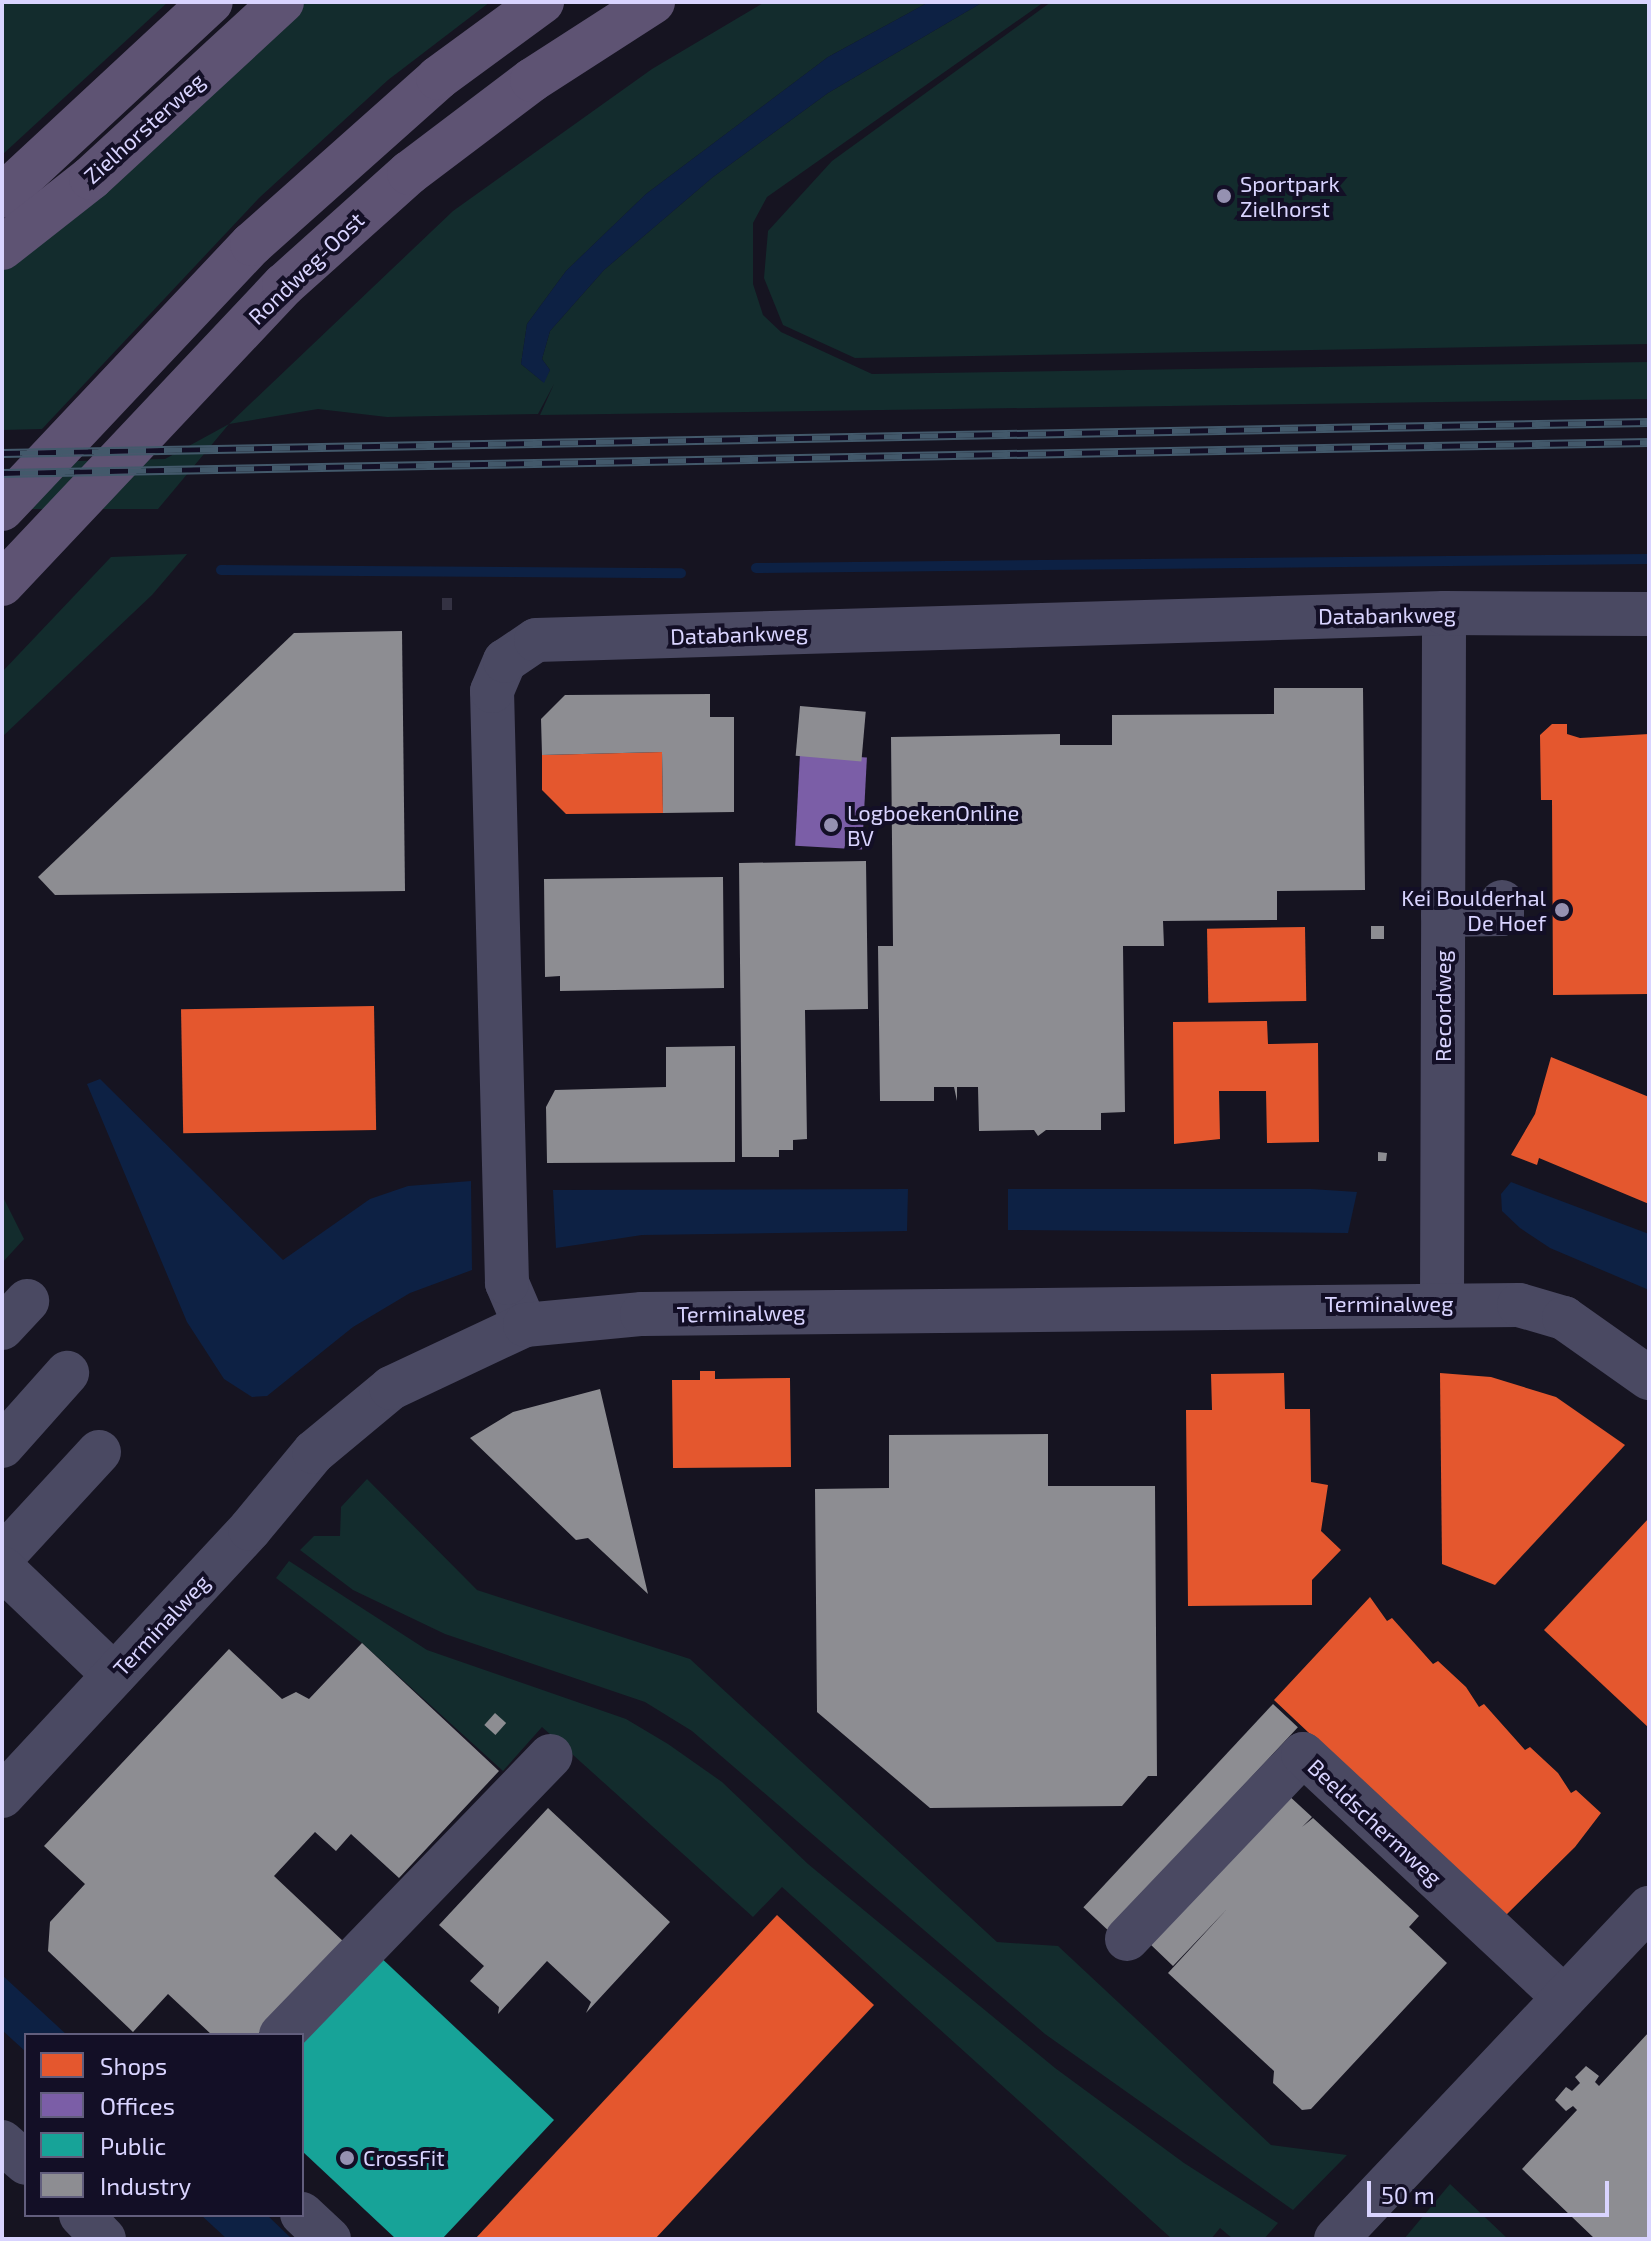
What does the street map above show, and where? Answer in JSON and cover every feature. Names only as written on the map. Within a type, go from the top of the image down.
[{"type":"main road","name":"Zielhorsterweg","points":[[2,196],[211,2]]},
{"type":"main road","name":"Zielhorsterweg","points":[[2,248],[91,178],[282,2]]},
{"type":"main road","points":[[2,509],[252,244],[438,78],[542,2]]},
{"type":"main road","name":"Rondweg-Oost","points":[[2,584],[284,285],[409,173],[532,80],[653,2]]},
{"type":"street","name":"Databankweg","points":[[525,1325],[507,1283],[492,691],[505,661],[536,640],[1444,613],[1649,614]]},
{"type":"street","name":"Recordweg","points":[[1442,1303],[1444,613]]},
{"type":"street","points":[[1443,915],[1502,914],[1502,902]]},
{"type":"street","name":"Terminalweg","points":[[2,1796],[314,1452],[391,1388],[525,1325],[642,1314],[1442,1303],[1519,1305],[1564,1318],[1649,1378]]},
{"type":"street","points":[[2,1446],[67,1373]]},
{"type":"street","points":[[2,1557],[99,1452]]},
{"type":"street","points":[[2,1568],[114,1675]]},
{"type":"street","name":"Beeldschermweg","points":[[1127,1939],[1303,1754],[1564,1997]]},
{"type":"street","points":[[283,2033],[550,1756]]},
{"type":"street","points":[[1336,2239],[1649,1908]]},
{"type":"street","points":[[2,2142],[24,2161]]},
{"type":"street","points":[[304,2216],[329,2239]]},
{"type":"green space","points":[[4,2],[168,2],[2,155]]},
{"type":"green space","points":[[299,2],[490,2],[388,80],[259,198],[42,429],[2,430],[2,271]]},
{"type":"green space","points":[[765,2],[929,2],[828,57],[646,194],[566,271],[527,324],[521,364],[543,382],[550,370],[542,359],[550,331],[604,270],[713,177],[828,93],[983,2],[1044,2],[767,197],[753,223],[753,284],[763,315],[781,332],[872,374],[1649,362],[1649,399],[540,415],[554,384],[538,414],[387,417],[318,409],[229,424],[453,211],[652,69]]},
{"type":"green space","name":"Sportpark Zielhorst","points":[[1051,2],[1649,2],[1649,344],[855,358],[783,325],[764,278],[768,231],[832,161]]},
{"type":"green space","points":[[229,424],[158,509],[2,509],[2,486],[78,461],[165,459]]},
{"type":"green space","points":[[187,554],[152,595],[2,737],[2,672],[111,557]]},
{"type":"green space","points":[[2,1195],[24,1239],[2,1263]]},
{"type":"green space","points":[[367,1479],[477,1590],[690,1659],[997,1942],[1058,1946],[1271,2145],[1347,2155],[1293,2210],[1045,2034],[692,1731],[645,1702],[445,1634],[353,1590],[300,1550],[314,1536],[340,1536],[341,1507]]},
{"type":"green space","points":[[289,1561],[427,1650],[626,1719],[668,1744],[722,1782],[808,1864],[1055,2068],[1184,2163],[1278,2223],[1264,2239],[1233,2239],[1220,2228],[1211,2239],[1172,2239],[782,1887],[753,1917],[542,1727],[503,1771],[362,1643],[276,1578]]},
{"type":"green space","points":[[1450,2184],[1508,2239],[1404,2239]]},
{"type":"water","points":[[929,2],[983,2],[828,93],[713,177],[604,270],[550,331],[542,359],[550,370],[544,383],[521,364],[527,324],[566,271],[646,194],[828,57]]},
{"type":"water","points":[[100,1079],[283,1260],[370,1199],[408,1186],[471,1181],[472,1270],[410,1293],[353,1327],[267,1396],[252,1397],[224,1379],[187,1322],[87,1084]]},
{"type":"water","points":[[1511,1182],[1649,1234],[1649,1290],[1550,1248],[1520,1228],[1502,1211],[1501,1194]]},
{"type":"water","points":[[908,1189],[907,1231],[642,1235],[556,1248],[553,1190]]},
{"type":"water","points":[[1008,1189],[1311,1189],[1357,1192],[1348,1233],[1008,1230]]},
{"type":"water","points":[[2,1975],[65,2033],[24,2033],[24,2050],[2,2030]]},
{"type":"water","points":[[203,2217],[269,2217],[292,2239],[227,2239]]},
{"type":"building: Shops","points":[[1552,724],[1567,724],[1567,734],[1580,738],[1649,734],[1649,994],[1553,995],[1552,800],[1541,800],[1540,735]]},
{"type":"building: Shops","points":[[662,752],[663,813],[566,814],[542,790],[542,755]]},
{"type":"building: Shops","points":[[1305,927],[1306,1001],[1208,1003],[1207,929]]},
{"type":"building: Shops","points":[[374,1006],[376,1130],[183,1133],[181,1009]]},
{"type":"building: Shops","points":[[1267,1021],[1268,1044],[1318,1043],[1319,1142],[1267,1143],[1266,1091],[1219,1091],[1220,1139],[1174,1144],[1173,1022]]},
{"type":"building: Shops","points":[[1551,1057],[1649,1097],[1649,1204],[1539,1158],[1537,1165],[1511,1155],[1535,1114]]},
{"type":"building: Shops","points":[[700,1371],[715,1371],[715,1379],[790,1378],[791,1467],[673,1468],[672,1380],[700,1380]]},
{"type":"building: Shops","points":[[1284,1373],[1285,1409],[1310,1409],[1311,1482],[1328,1485],[1321,1531],[1341,1550],[1312,1580],[1312,1605],[1188,1606],[1186,1410],[1212,1410],[1211,1374]]},
{"type":"building: Shops","points":[[1440,1373],[1491,1377],[1556,1397],[1625,1445],[1495,1585],[1442,1564]]},
{"type":"building: Shops","points":[[1649,1518],[1649,1728],[1544,1630]]},
{"type":"building: Shops","points":[[1370,1597],[1387,1621],[1392,1618],[1433,1664],[1438,1661],[1466,1687],[1479,1707],[1484,1704],[1525,1750],[1530,1747],[1558,1773],[1571,1793],[1576,1790],[1601,1813],[1575,1847],[1504,1917],[1274,1700]]},
{"type":"building: Shops","points":[[777,1915],[874,2005],[655,2239],[475,2239]]},
{"type":"building: Offices","points":[[800,754],[867,758],[862,849],[795,846]]},
{"type":"building: Public","points":[[377,1954],[554,2120],[442,2239],[396,2239],[304,2153],[304,2033]]},
{"type":"building: Industry","points":[[402,631],[405,891],[55,895],[38,877],[294,633]]},
{"type":"building: Industry","points":[[1274,688],[1363,688],[1365,890],[1277,891],[1277,920],[1163,921],[1164,946],[1123,946],[1125,1112],[1101,1113],[1101,1130],[1046,1130],[1038,1136],[1034,1130],[979,1131],[978,1087],[957,1087],[957,1101],[954,1087],[934,1087],[934,1101],[880,1101],[878,946],[893,946],[891,737],[1060,734],[1060,745],[1112,745],[1112,715],[1274,714]]},
{"type":"building: Industry","points":[[710,694],[710,717],[734,717],[734,812],[663,813],[662,752],[542,755],[541,719],[565,695]]},
{"type":"building: Industry","points":[[800,706],[866,712],[861,762],[796,756]]},
{"type":"building: Industry","points":[[866,861],[868,1009],[805,1010],[807,1139],[793,1140],[793,1150],[779,1150],[779,1157],[742,1157],[739,863]]},
{"type":"building: Industry","points":[[723,877],[724,988],[560,991],[560,976],[545,977],[544,879]]},
{"type":"building: Industry","points":[[1371,926],[1384,926],[1384,939],[1371,939]]},
{"type":"building: Industry","points":[[735,1046],[735,1162],[547,1163],[546,1107],[555,1090],[666,1087],[666,1047]]},
{"type":"building: Industry","points":[[1378,1152],[1387,1153],[1386,1161],[1378,1161]]},
{"type":"building: Industry","points":[[600,1389],[648,1594],[588,1538],[576,1540],[470,1438],[513,1412]]},
{"type":"building: Industry","points":[[1048,1434],[1048,1486],[1155,1486],[1157,1776],[1148,1776],[1122,1806],[930,1808],[817,1712],[815,1489],[889,1488],[889,1435]]},
{"type":"building: Industry","points":[[362,1643],[499,1771],[399,1878],[351,1834],[336,1851],[315,1832],[274,1876],[345,1943],[259,2033],[210,2033],[168,1994],[133,2032],[48,1951],[50,1922],[85,1884],[44,1846],[229,1649],[282,1699],[296,1692],[309,1699]]},
{"type":"building: Industry","points":[[1273,1704],[1298,1727],[1108,1931],[1083,1907]]},
{"type":"building: Industry","points":[[495,1713],[506,1723],[495,1735],[484,1725]]},
{"type":"building: Industry","points":[[1287,1794],[1312,1817],[1302,1827],[1313,1818],[1419,1916],[1409,1927],[1447,1963],[1311,2109],[1302,2110],[1273,2083],[1274,2071],[1168,1973],[1228,1908],[1173,1966],[1149,1943]]},
{"type":"building: Industry","points":[[548,1808],[670,1922],[586,2013],[591,2002],[547,1961],[498,2014],[499,2007],[470,1981],[484,1966],[439,1925]]},
{"type":"building: Industry","points":[[1649,2032],[1649,2239],[1595,2239],[1522,2169],[1577,2110],[1573,2106],[1566,2111],[1555,2100],[1566,2087],[1572,2091],[1580,2083],[1575,2077],[1586,2066],[1599,2076],[1595,2082],[1599,2086]]},
{"type":"building: Other","points":[[442,598],[452,598],[452,610],[442,610]]},
{"type":"waterway","points":[[756,568],[1649,559]]},
{"type":"waterway","points":[[221,570],[681,573]]},
{"type":"railway","points":[[2,453],[1649,422]]},
{"type":"railway","points":[[2,473],[1649,442]]},
{"type":"place","name":"Sportpark Zielhorst","points":[[1224,196]]},
{"type":"place","name":"LogboekenOnline BV","points":[[831,825]]},
{"type":"place","name":"Kei Boulderhal De Hoef","points":[[1562,910]]},
{"type":"place","name":"CrossFit","points":[[347,2158]]}]
